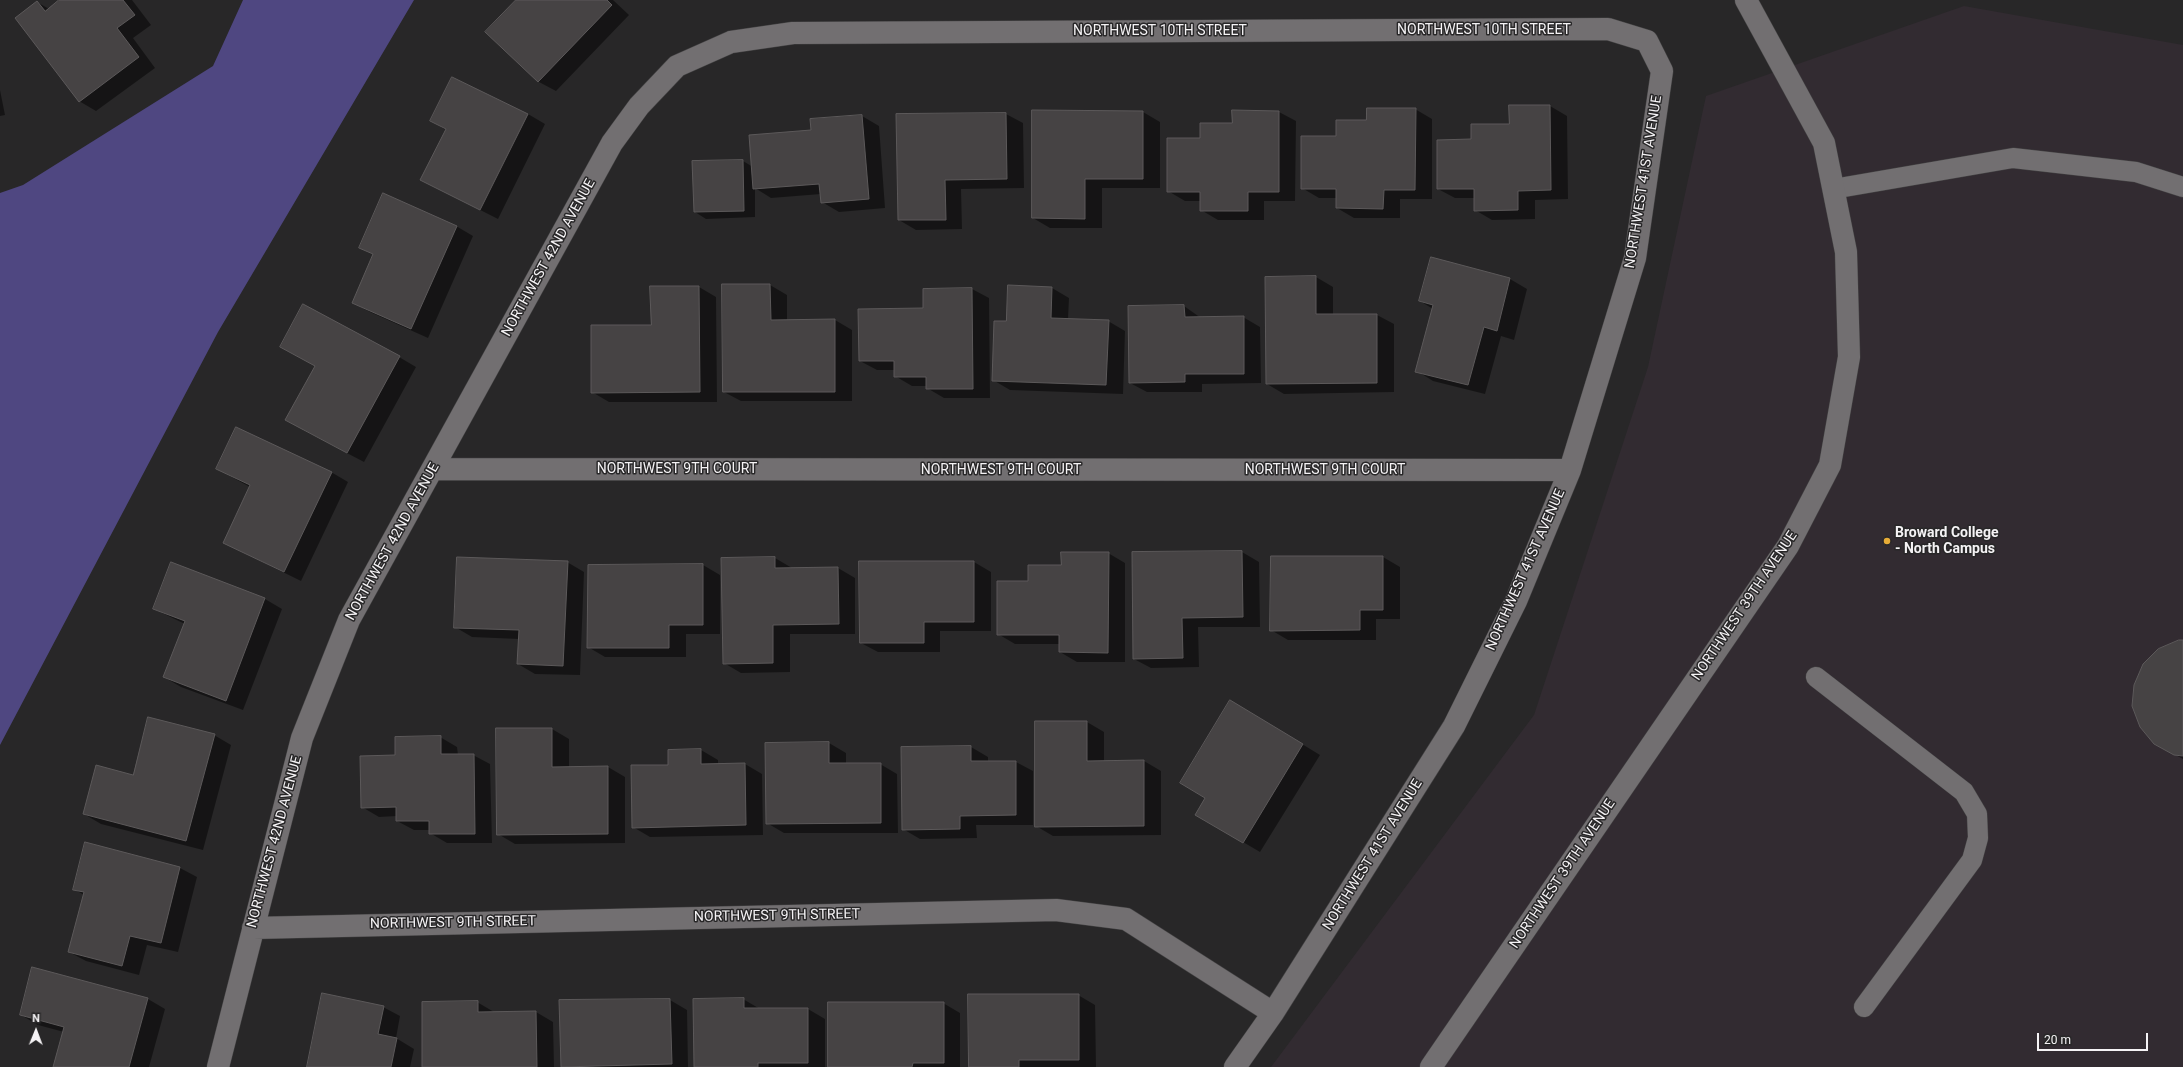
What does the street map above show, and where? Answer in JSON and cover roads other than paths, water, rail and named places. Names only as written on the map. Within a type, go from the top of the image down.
[{"type":"street","name":"NORTHWEST 39TH AVENUE","points":[[1431,1067],[1788,546],[1830,465],[1849,357],[1846,252],[1824,143],[1746,0]]},
{"type":"street","name":"NORTHWEST 10TH STREET","points":[[677,66],[731,42],[793,33],[1608,29],[1647,41]]},
{"type":"street","name":"NORTHWEST 41ST AVENUE","points":[[1235,1067],[1273,1012],[1454,726],[1516,601],[1570,470],[1635,258],[1662,71],[1647,41]]},
{"type":"street","name":"NORTHWEST 42ND AVENUE","points":[[218,1067],[252,928],[302,738],[350,620],[612,143],[639,106],[677,66]]},
{"type":"street","name":"NORTHWEST 9TH COURT","points":[[433,469],[1570,470]]},
{"type":"street","name":"NORTHWEST 9TH STREET","points":[[252,928],[1056,910],[1126,919],[1273,1012]]},
{"type":"lane","points":[[1833,189],[2013,158],[2136,172],[2183,187]]},
{"type":"lane","points":[[1816,677],[1964,792],[1977,814],[1978,838],[1972,860],[1864,1007]]},
{"type":"place","name":"Broward College - North Campus","points":[[1887,541]]}]
